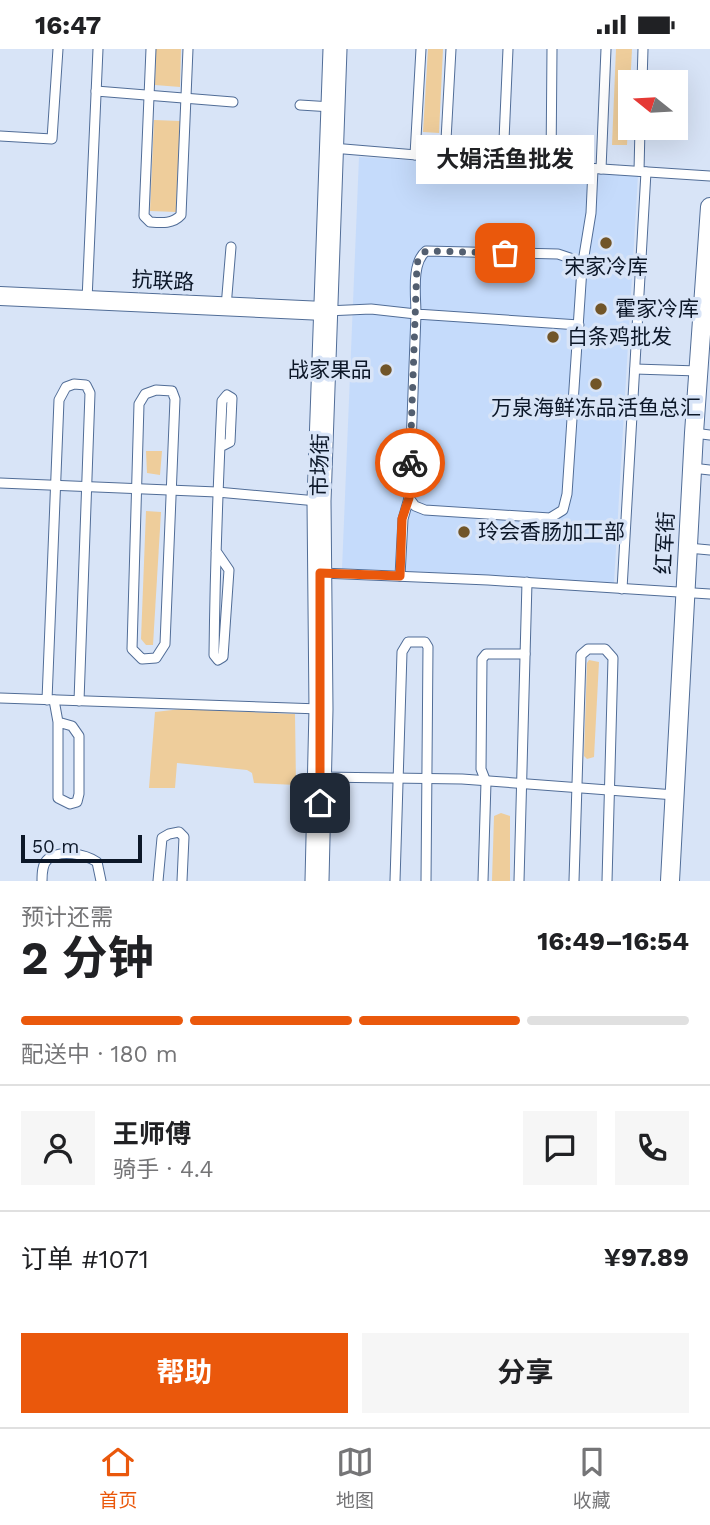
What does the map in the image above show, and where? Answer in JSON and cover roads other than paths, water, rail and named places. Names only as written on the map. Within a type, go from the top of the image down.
[{"type":"street","name":"市场街","points":[[317,881],[321,777],[319,501],[335,49]]},
{"type":"street","name":"红军街","points":[[670,881],[688,548],[701,469],[698,371],[710,207]]},
{"type":"street","name":"抗联路","points":[[0,296],[324,311]]},
{"type":"lane","points":[[0,136],[52,139],[58,49]]},
{"type":"lane","points":[[87,300],[99,49]]},
{"type":"lane","points":[[151,49],[144,216],[150,222],[166,223],[177,220],[181,215],[188,49]]},
{"type":"lane","points":[[415,155],[421,49]]},
{"type":"lane","points":[[445,158],[451,49]]},
{"type":"lane","points":[[503,163],[508,49]]},
{"type":"lane","points":[[551,166],[552,49]]},
{"type":"lane","points":[[409,498],[415,506],[425,510],[550,518],[564,510],[568,494],[582,268],[597,169],[606,49]]},
{"type":"lane","points":[[642,70],[643,49]]},
{"type":"lane","points":[[96,91],[233,102]]},
{"type":"lane","points":[[300,105],[332,107]]},
{"type":"lane","points":[[622,589],[635,369],[642,172],[641,140]]},
{"type":"lane","points":[[331,148],[503,163],[710,176]]},
{"type":"lane","points":[[226,307],[231,247]]},
{"type":"lane","points":[[400,576],[402,519],[409,498],[417,263],[421,255],[426,251],[558,254],[573,259],[582,268]]},
{"type":"lane","points":[[324,311],[371,309],[579,325]]},
{"type":"lane","points":[[635,369],[698,371]]},
{"type":"lane","points":[[58,722],[72,726],[79,736],[79,794],[77,802],[69,804],[58,798],[58,722],[50,700],[59,400],[66,387],[74,384],[86,385],[90,393],[79,701]]},
{"type":"lane","points":[[156,390],[172,391],[175,399],[173,490],[166,644],[156,658],[142,659],[132,649],[136,488],[139,404],[145,394],[156,390]]},
{"type":"lane","points":[[216,551],[229,570],[223,657],[218,660],[214,655],[216,551],[218,492],[222,401],[227,395],[232,398],[230,442],[220,447]]},
{"type":"lane","points":[[0,483],[218,492],[319,501]]},
{"type":"lane","points":[[688,548],[710,550]]},
{"type":"lane","points":[[320,573],[527,582],[710,594]]},
{"type":"lane","points":[[519,881],[527,582]]},
{"type":"lane","points":[[395,881],[402,652],[408,642],[425,642],[428,647],[426,881]]},
{"type":"lane","points":[[574,881],[581,655],[588,649],[605,649],[613,658],[607,881]]},
{"type":"lane","points":[[482,881],[486,782],[481,769],[482,659],[486,654],[525,655]]},
{"type":"lane","points":[[0,698],[321,709]]},
{"type":"lane","points":[[321,777],[486,782],[675,795]]},
{"type":"lane","points":[[159,881],[162,838],[178,832],[184,838],[182,881]]},
{"type":"lane","points":[[42,881],[43,866],[48,859],[60,854],[88,855],[97,862],[101,881]]},
{"type":"place","name":"宋家冷库","points":[[606,243]]},
{"type":"place","name":"大娟活鱼批发","points":[[505,253]]},
{"type":"place","name":"霍家冷库","points":[[601,309]]},
{"type":"place","name":"白条鸡批发","points":[[553,337]]},
{"type":"place","name":"战家果品","points":[[386,370]]},
{"type":"place","name":"万泉海鲜冻品活鱼总汇","points":[[596,384]]},
{"type":"place","name":"玲会香肠加工部","points":[[464,532]]}]
